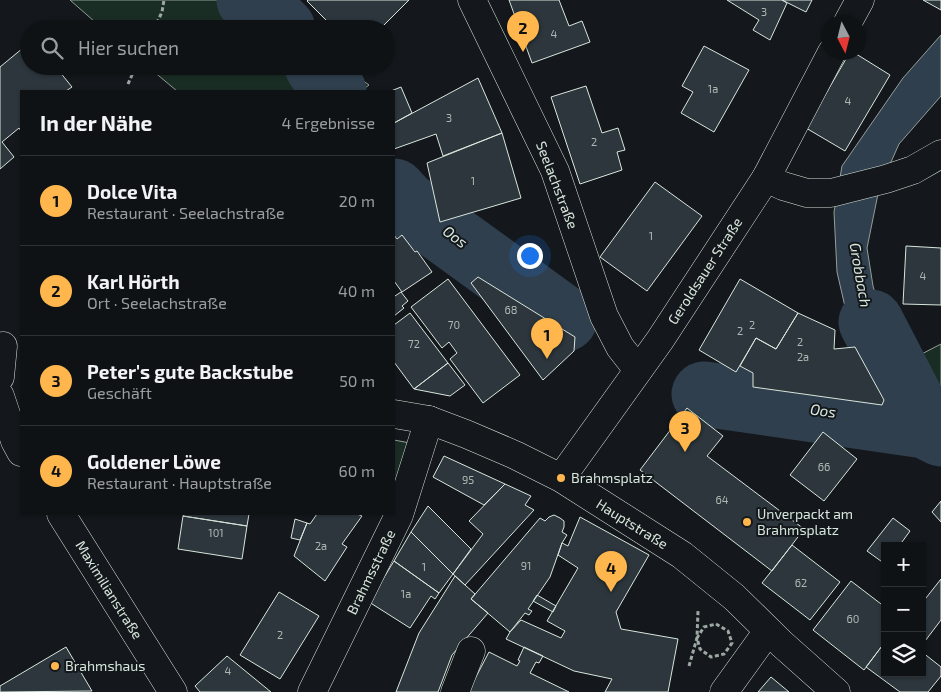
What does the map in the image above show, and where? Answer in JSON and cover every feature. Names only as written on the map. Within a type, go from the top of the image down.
[{"type":"main road","name":"Seelachstraße","points":[[472,0],[555,171],[604,316],[620,347],[638,370]]},
{"type":"main road","points":[[852,15],[860,0]]},
{"type":"main road","name":"Geroldsauer Straße","points":[[561,478],[660,340],[766,178],[828,60]]},
{"type":"main road","points":[[766,178],[783,186],[807,193],[831,193],[913,170],[941,154]]},
{"type":"main road","points":[[0,377],[8,347]]},
{"type":"main road","points":[[0,396],[15,442],[20,450]]},
{"type":"main road","name":"Hauptstraße","points":[[395,414],[429,420],[466,434],[515,455],[561,478],[682,555],[734,597],[768,631],[836,692]]},
{"type":"main road","name":"Brahmsstraße","points":[[312,692],[399,515],[429,420]]},
{"type":"main road","name":"Maximilianstraße","points":[[62,515],[173,692]]},
{"type":"main road","points":[[724,692],[768,631]]},
{"type":"main road","points":[[455,692],[471,651]]},
{"type":"path","points":[[158,20],[164,0]]},
{"type":"path","points":[[128,84],[132,75]]},
{"type":"path","points":[[689,666],[697,638],[700,570]]},
{"type":"path","points":[[716,624],[728,631],[732,643],[724,654],[711,657],[700,649],[697,638],[704,627],[716,624]]},
{"type":"green space","points":[[70,0],[254,0],[281,20],[93,20]]},
{"type":"green space","points":[[158,75],[355,75],[369,85],[362,90],[176,90]]},
{"type":"green space","points":[[941,344],[941,421],[932,415],[912,359]]},
{"type":"green space","points":[[395,440],[410,443],[395,496]]},
{"type":"water","points":[[941,35],[941,96],[899,144],[879,189],[867,248],[873,286],[885,327],[925,397],[891,406],[849,324],[837,272],[834,212],[842,166],[903,78]]},
{"type":"building","points":[[409,0],[389,20],[326,20],[307,1]]},
{"type":"building","points":[[509,0],[559,0],[569,26],[582,21],[590,42],[532,63]]},
{"type":"building","points":[[727,0],[782,0],[787,3],[770,40],[753,30],[759,20]]},
{"type":"building","points":[[782,0],[812,0],[806,12]]},
{"type":"building","points":[[923,0],[941,0],[941,10]]},
{"type":"building","points":[[704,46],[749,70],[714,132],[681,113],[693,92],[682,86]]},
{"type":"building","points":[[20,50],[20,75],[62,75],[72,87],[68,90],[20,90],[20,130],[19,128],[2,142],[14,157],[0,169],[0,67]]},
{"type":"building","points":[[845,60],[866,60],[890,75],[845,151],[806,128]]},
{"type":"building","points":[[478,78],[502,133],[443,156],[436,134],[395,149],[395,122]]},
{"type":"building","points":[[586,86],[602,133],[618,128],[625,150],[617,152],[622,170],[580,184],[551,97]]},
{"type":"building","points":[[401,87],[412,113],[395,122],[395,90]]},
{"type":"building","points":[[502,133],[521,198],[440,222],[427,163]]},
{"type":"building","points":[[655,182],[702,216],[647,291],[600,257]]},
{"type":"building","points":[[402,235],[415,252],[417,251],[432,272],[402,292],[395,282],[395,236],[397,239]]},
{"type":"building","points":[[906,246],[941,248],[941,305],[903,304]]},
{"type":"building","points":[[478,277],[575,337],[574,351],[543,380],[471,283]]},
{"type":"building","points":[[448,279],[520,375],[483,403],[450,359],[457,353],[449,342],[442,348],[411,307]]},
{"type":"building","points":[[740,279],[798,313],[776,349],[756,338],[736,372],[699,350]]},
{"type":"building","points":[[401,292],[408,301],[402,306],[404,308],[395,315],[395,296]]},
{"type":"building","points":[[410,313],[448,363],[414,389],[395,363],[395,324]]},
{"type":"building","points":[[798,313],[835,330],[834,349],[855,347],[884,400],[882,405],[753,387],[753,373],[740,366],[756,338],[776,349]]},
{"type":"building","points":[[448,363],[465,385],[450,396],[414,389]]},
{"type":"building","points":[[687,408],[723,436],[707,456],[804,529],[772,571],[640,470]]},
{"type":"building","points":[[823,432],[857,459],[824,501],[790,475]]},
{"type":"building","points":[[444,456],[505,484],[484,505],[433,477]]},
{"type":"building","points":[[505,484],[531,496],[525,505],[534,510],[465,585],[453,574],[483,534],[469,521]]},
{"type":"building","points":[[941,501],[941,522],[932,512]]},
{"type":"building","points":[[428,506],[471,549],[453,574],[411,532]]},
{"type":"building","points":[[184,515],[249,515],[247,526]]},
{"type":"building","points":[[316,515],[362,516],[342,544],[347,547],[325,581],[294,556],[307,523],[310,524]]},
{"type":"building","points":[[554,515],[564,521],[562,532],[567,535],[562,543],[550,577],[528,609],[532,611],[529,615],[525,613],[510,632],[471,599],[540,518],[545,521]]},
{"type":"building","points":[[183,516],[247,526],[242,559],[178,549]]},
{"type":"building","points":[[580,517],[649,555],[616,612],[621,629],[678,639],[668,692],[605,692],[612,679],[574,671],[506,639],[521,620],[561,638],[565,631],[547,621],[578,568],[558,555],[562,543],[568,546]]},
{"type":"building","points":[[893,518],[910,531],[902,542],[881,542],[881,561],[867,551]]},
{"type":"building","points":[[295,519],[307,523],[300,540],[291,538]]},
{"type":"building","points":[[411,532],[453,574],[439,593],[394,561]]},
{"type":"building","points":[[792,545],[840,582],[810,620],[762,583]]},
{"type":"building","points":[[394,561],[439,593],[435,599],[431,596],[410,628],[369,602]]},
{"type":"building","points":[[455,576],[475,594],[471,599],[488,613],[452,655],[438,692],[396,692],[419,633]]},
{"type":"building","points":[[941,579],[941,620],[926,640],[926,632],[926,598]]},
{"type":"building","points":[[851,581],[881,604],[881,647],[864,670],[813,630]]},
{"type":"building","points":[[279,592],[319,616],[280,679],[240,655]]},
{"type":"building","points":[[537,595],[556,606],[553,612],[533,601]]},
{"type":"building","name":"Brahmshaus","points":[[66,647],[92,691],[0,692],[0,686]]},
{"type":"building","points":[[524,647],[543,656],[539,663],[536,662],[530,673],[569,692],[468,692],[489,652],[517,666]]},
{"type":"building","points":[[881,647],[881,677],[926,677],[926,655],[941,667],[941,676],[928,692],[900,692],[866,667]]},
{"type":"building","points":[[227,656],[271,692],[200,692],[195,686]]},
{"type":"building","points":[[771,677],[789,692],[758,692]]},
{"type":"waterway","points":[[249,0],[274,20]]},
{"type":"waterway","points":[[323,75],[333,90]]},
{"type":"waterway","name":"Oos","points":[[395,192],[405,203],[565,319]]},
{"type":"waterway","name":"Grobbach","points":[[871,322],[925,426]]},
{"type":"waterway","name":"Oos","points":[[704,394],[925,426],[941,434]]},
{"type":"place","name":"Karl Hörth","points":[[523,52]]},
{"type":"place","name":"Dolce Vita","points":[[547,359]]},
{"type":"place","name":"Peter's gute Backstube","points":[[685,452]]},
{"type":"place","name":"Brahmsplatz","points":[[561,478]]},
{"type":"place","name":"Unverpackt am Brahmsplatz","points":[[747,522]]},
{"type":"place","name":"Goldener Löwe","points":[[611,592]]},
{"type":"place","name":"Brahmshaus","points":[[55,666]]}]
